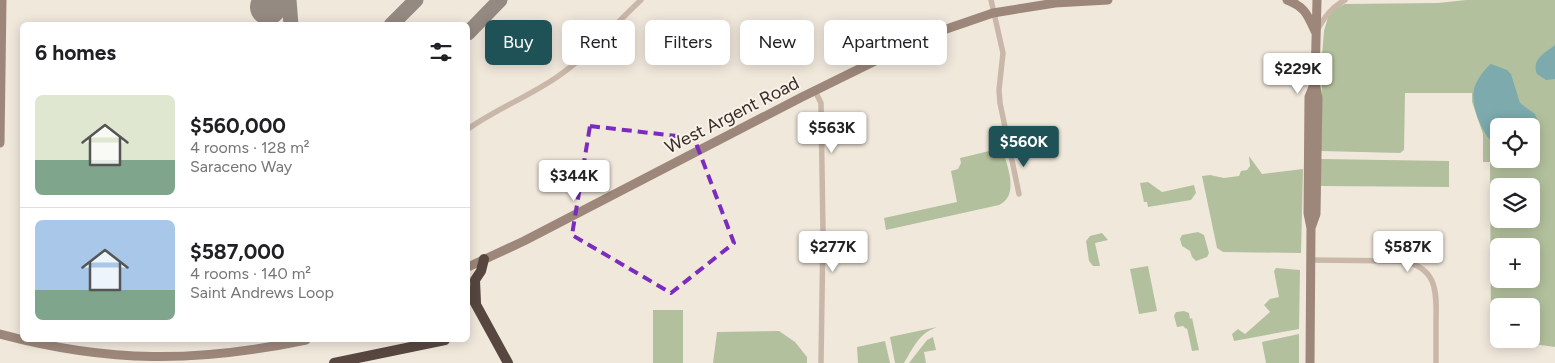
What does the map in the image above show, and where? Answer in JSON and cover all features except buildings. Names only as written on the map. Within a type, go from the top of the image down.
[{"type":"highway","points":[[476,304],[475,280],[481,271],[484,259]]},
{"type":"highway","points":[[470,294],[508,363]]},
{"type":"highway","points":[[334,363],[435,342]]},
{"type":"main road","points":[[0,143],[2,0]]},
{"type":"main road","name":"West Argent Road","points":[[470,266],[524,241],[926,36],[994,14],[1055,3],[1108,0]]},
{"type":"main road","points":[[1287,0],[1303,8],[1316,33]]},
{"type":"main road","points":[[1310,363],[1311,228],[1316,214],[1318,98],[1315,82],[1317,0]]},
{"type":"main road","points":[[0,334],[20,340]]},
{"type":"main road","points":[[27,342],[84,355],[151,361],[190,361],[236,356],[298,342]]},
{"type":"street","points":[[470,128],[498,110],[545,85],[567,70],[595,46],[641,0]]},
{"type":"street","points":[[991,0],[1003,53],[1000,103],[1019,194]]},
{"type":"street","points":[[1316,33],[1327,14],[1335,5],[1345,0]]},
{"type":"street","points":[[815,91],[821,103],[823,236],[821,363]]},
{"type":"street","points":[[1311,260],[1400,261],[1412,264],[1423,270],[1431,279],[1436,291],[1436,363]]},
{"type":"highlighted area","points":[[590,126],[694,138],[734,243],[671,293],[572,235]]},
{"type":"green space","points":[[1466,0],[1555,0],[1555,347],[1540,345],[1540,298],[1491,298],[1491,288],[1540,288],[1540,238],[1490,238],[1490,228],[1540,228],[1540,178],[1490,178],[1490,168],[1540,168],[1540,118],[1490,118],[1490,162],[1483,162],[1483,134],[1472,102],[1472,93],[1405,93],[1404,150],[1400,153],[1321,151],[1324,31],[1328,17],[1334,9],[1345,4],[1438,3]]},
{"type":"green space","points":[[1002,148],[1009,171],[1010,187],[1009,194],[999,205],[886,230],[884,218],[957,202],[951,171],[958,169],[961,163],[960,158]]},
{"type":"green space","points":[[1249,156],[1262,174],[1303,169],[1301,253],[1223,252],[1217,248],[1202,176],[1210,175],[1224,178],[1239,176],[1241,171],[1247,170],[1250,166]]},
{"type":"green space","points":[[1321,159],[1449,161],[1449,187],[1321,186]]},
{"type":"green space","points":[[1148,182],[1162,192],[1194,185],[1196,193],[1191,200],[1148,207],[1147,202],[1144,202],[1140,183]]},
{"type":"green space","points":[[1198,232],[1204,235],[1209,253],[1207,257],[1196,261],[1190,251],[1182,246],[1180,239],[1182,235]]},
{"type":"green space","points":[[1102,233],[1108,240],[1095,243],[1100,266],[1093,266],[1089,261],[1086,241],[1090,236]]},
{"type":"green space","points":[[1148,266],[1157,311],[1139,314],[1130,269]]},
{"type":"green space","points":[[1276,268],[1300,270],[1299,329],[1234,341],[1232,334],[1238,329],[1245,334],[1270,312],[1264,305],[1270,299],[1279,297],[1274,271]]},
{"type":"green space","points":[[653,310],[683,310],[683,363],[653,363]]},
{"type":"green space","points":[[1184,311],[1189,313],[1190,319],[1192,318],[1199,350],[1192,351],[1187,328],[1183,326],[1177,327],[1174,316],[1176,312]]},
{"type":"green space","points":[[937,327],[921,337],[904,363],[895,363],[890,337]]},
{"type":"green space","points":[[779,331],[795,342],[807,357],[807,363],[713,363],[717,332]]},
{"type":"green space","points":[[1299,334],[1299,363],[1266,363],[1262,342]]},
{"type":"green space","points":[[933,337],[936,350],[924,352],[926,363],[909,363],[927,340]]},
{"type":"green space","points":[[885,341],[890,363],[858,363],[857,347]]},
{"type":"water","points":[[1555,45],[1555,79],[1546,80],[1537,74],[1537,60]]},
{"type":"water","points":[[1491,64],[1507,70],[1511,74],[1520,103],[1535,114],[1537,118],[1490,118],[1490,140],[1479,122],[1473,97],[1478,79]]},
{"type":"taxiway","points":[[289,0],[291,22]]},
{"type":"taxiway","points":[[394,22],[416,0]]},
{"type":"taxiway","points":[[470,31],[500,0]]},
{"type":"runway","points":[[268,7],[274,0]]}]
